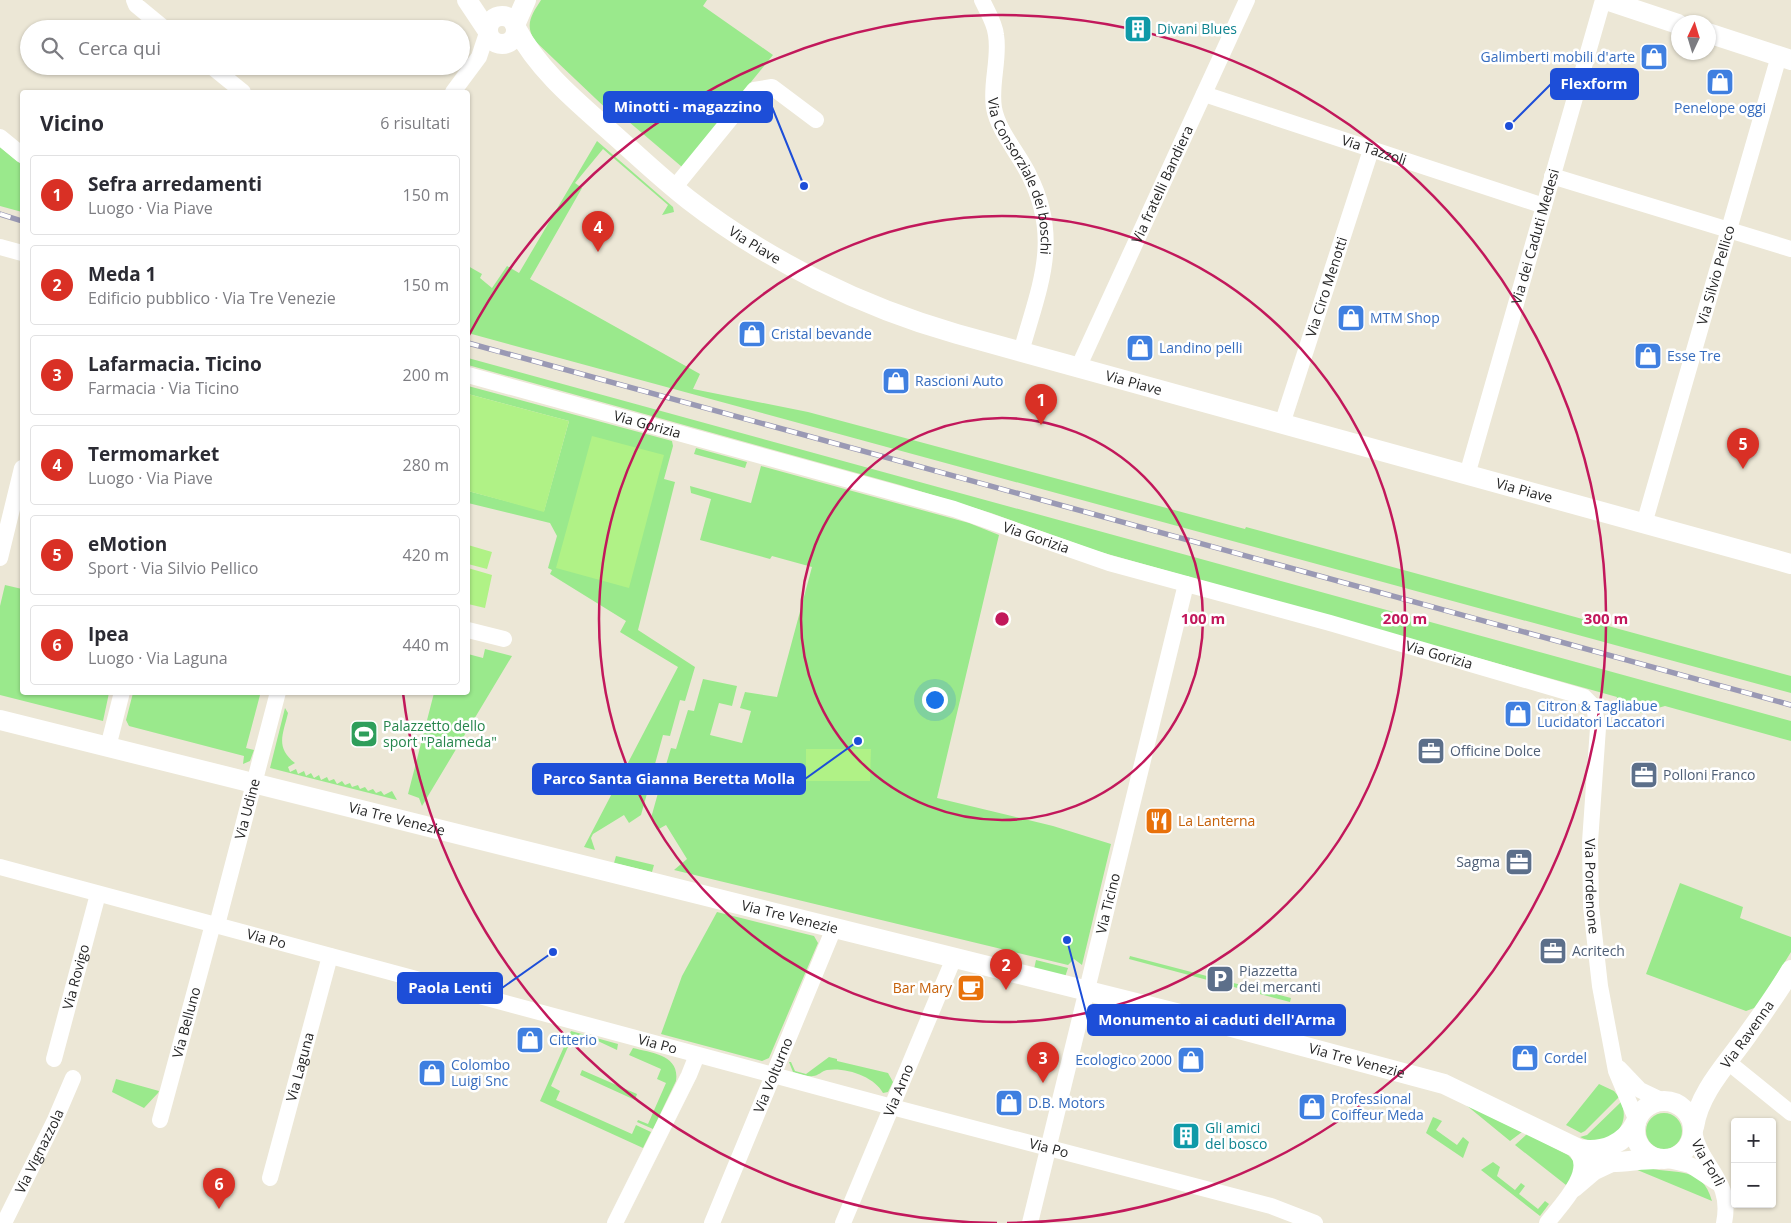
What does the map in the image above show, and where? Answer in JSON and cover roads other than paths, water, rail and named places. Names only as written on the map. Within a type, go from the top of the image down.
[{"type":"street","points":[[134,0],[136,6],[154,20]]},
{"type":"street","name":"Via Piave","points":[[466,0],[501,29]]},
{"type":"street","name":"Via Piave","points":[[473,0],[543,69],[674,188],[766,250],[866,304],[913,322],[1791,564]]},
{"type":"street","points":[[501,29],[521,0]]},
{"type":"street","points":[[470,69],[526,0]]},
{"type":"street","name":"Via Consorziale dei boschi","points":[[982,0],[996,34],[993,100],[995,114],[1031,178],[1043,212],[1047,235],[1044,270],[1021,352]]},
{"type":"street","name":"Via fratelli Bandiera","points":[[1078,368],[1247,0]]},
{"type":"street","points":[[1604,0],[1671,22]]},
{"type":"street","name":"Via dei Caduti Medesi","points":[[1467,475],[1604,0]]},
{"type":"street","points":[[1716,36],[1785,58]]},
{"type":"street","name":"Via Silvio Pellico","points":[[1644,524],[1729,230],[1785,58]]},
{"type":"street","points":[[222,75],[241,90]]},
{"type":"street","points":[[454,90],[466,75]]},
{"type":"street","points":[[674,188],[754,90],[772,87],[816,120]]},
{"type":"street","name":"Via Tazzoli","points":[[1204,94],[1544,206]]},
{"type":"street","points":[[0,137],[20,153]]},
{"type":"street","name":"Via Ciro Menotti","points":[[1282,424],[1371,150]]},
{"type":"street","points":[[1552,176],[1791,249]]},
{"type":"street","points":[[0,247],[20,253]]},
{"type":"street","name":"Via Gorizia","points":[[470,376],[954,509],[1091,558],[1330,623],[1578,694],[1590,702],[1596,713]]},
{"type":"street","points":[[0,558],[20,476]]},
{"type":"street","name":"Via Ticino","points":[[1030,1223],[1186,584]]},
{"type":"street","points":[[470,630],[504,639]]},
{"type":"street","points":[[108,747],[121,695]]},
{"type":"street","name":"Via Udine","points":[[215,925],[255,783],[277,695]]},
{"type":"street","name":"Via Pordenone","points":[[1596,713],[1598,736],[1591,819],[1590,899],[1600,986],[1618,1078],[1636,1121]]},
{"type":"street","name":"Via Tre Venezie","points":[[0,720],[954,958],[1429,1079],[1473,1096],[1593,1160],[1614,1163],[1662,1159]]},
{"type":"street","name":"Via Po","points":[[0,867],[697,1055],[1271,1206],[1316,1223]]},
{"type":"street","name":"Via Rovigo","points":[[54,1059],[98,894]]},
{"type":"street","name":"Via Belluno","points":[[160,1120],[215,925]]},
{"type":"street","name":"Via Volturno","points":[[712,1223],[834,928]]},
{"type":"street","name":"Via Laguna","points":[[270,1178],[330,956]]},
{"type":"street","name":"Via Arno","points":[[843,1223],[954,958]]},
{"type":"street","name":"Via Ravenna","points":[[1694,1130],[1699,1107],[1723,1068],[1791,970]]},
{"type":"street","points":[[615,1223],[689,1075],[697,1055]]},
{"type":"street","name":"Via Pordenone","points":[[1614,1058],[1623,1073],[1635,1086],[1663,1100]]},
{"type":"street","points":[[1723,1068],[1791,1113]]},
{"type":"street","name":"Via Ravenna","points":[[1663,1100],[1698,1090],[1723,1068]]},
{"type":"street","name":"Via Vignazzola","points":[[4,1223],[55,1120],[72,1078]]},
{"type":"street","points":[[1663,1100],[1679,1104],[1686,1110],[1694,1130],[1686,1150],[1674,1158],[1662,1159],[1646,1153],[1639,1146],[1634,1132],[1636,1121],[1647,1106],[1663,1100]]},
{"type":"street","name":"Via Tre Venezie","points":[[1573,1148],[1586,1150],[1603,1149],[1626,1135],[1636,1121]]},
{"type":"street","name":"Via Forlì","points":[[1694,1130],[1697,1146],[1718,1176],[1726,1202],[1724,1223]]},
{"type":"street","points":[[1571,1192],[1581,1168],[1581,1161],[1573,1148]]},
{"type":"street","name":"Via Forlì","points":[[1662,1159],[1682,1162],[1701,1170],[1713,1179],[1723,1192]]},
{"type":"street","points":[[1547,1223],[1571,1192],[1595,1172],[1614,1163]]},
{"type":"railway","points":[[0,214],[20,220]]},
{"type":"railway","points":[[470,344],[1791,705]]},
{"type":"place","name":"Divani Blues","points":[[1138,29]]},
{"type":"place","name":"Galimberti mobili d'arte","points":[[1654,57]]},
{"type":"place","name":"Penelope oggi","points":[[1720,82]]},
{"type":"place","name":"Flexform","points":[[1509,126]]},
{"type":"place","name":"Minotti - magazzino","points":[[804,186]]},
{"type":"place","name":"Termomarket","points":[[598,252]]},
{"type":"place","name":"MTM Shop","points":[[1351,318]]},
{"type":"place","name":"Cristal bevande","points":[[752,334]]},
{"type":"place","name":"Landino pelli","points":[[1140,348]]},
{"type":"place","name":"Esse Tre","points":[[1648,356]]},
{"type":"place","name":"Rascioni Auto","points":[[896,381]]},
{"type":"place","name":"Sefra arredamenti","points":[[1041,425]]},
{"type":"place","name":"eMotion","points":[[1743,469]]},
{"type":"place","name":"Citron & Tagliabue Lucidatori Laccatori","points":[[1518,714]]},
{"type":"place","name":"Palazzetto dello sport \"Palameda\"","points":[[364,734]]},
{"type":"place","name":"Parco Santa Gianna Beretta Molla","points":[[858,741]]},
{"type":"place","name":"Officine Dolce","points":[[1431,751]]},
{"type":"place","name":"Polloni Franco","points":[[1644,775]]},
{"type":"place","name":"La Lanterna","points":[[1159,821]]},
{"type":"place","name":"Sagma","points":[[1519,862]]},
{"type":"place","name":"Monumento ai caduti dell'Arma","points":[[1067,940]]},
{"type":"place","name":"Acritech","points":[[1553,951]]},
{"type":"place","name":"Paola Lenti","points":[[553,952]]},
{"type":"place","name":"Piazzetta dei mercanti","points":[[1220,979]]},
{"type":"place","name":"Bar Mary","points":[[971,988]]},
{"type":"place","name":"Meda 1","points":[[1006,990]]},
{"type":"place","name":"Citterio","points":[[530,1040]]},
{"type":"place","name":"Cordel","points":[[1525,1058]]},
{"type":"place","name":"Ecologico 2000","points":[[1191,1060]]},
{"type":"place","name":"Colombo Luigi Snc","points":[[432,1073]]},
{"type":"place","name":"Lafarmacia. Ticino","points":[[1043,1083]]},
{"type":"place","name":"D.B. Motors","points":[[1009,1103]]},
{"type":"place","name":"Professional Coiffeur Meda","points":[[1312,1107]]},
{"type":"place","name":"Gli amici del bosco","points":[[1186,1136]]},
{"type":"place","name":"Ipea","points":[[219,1209]]}]
